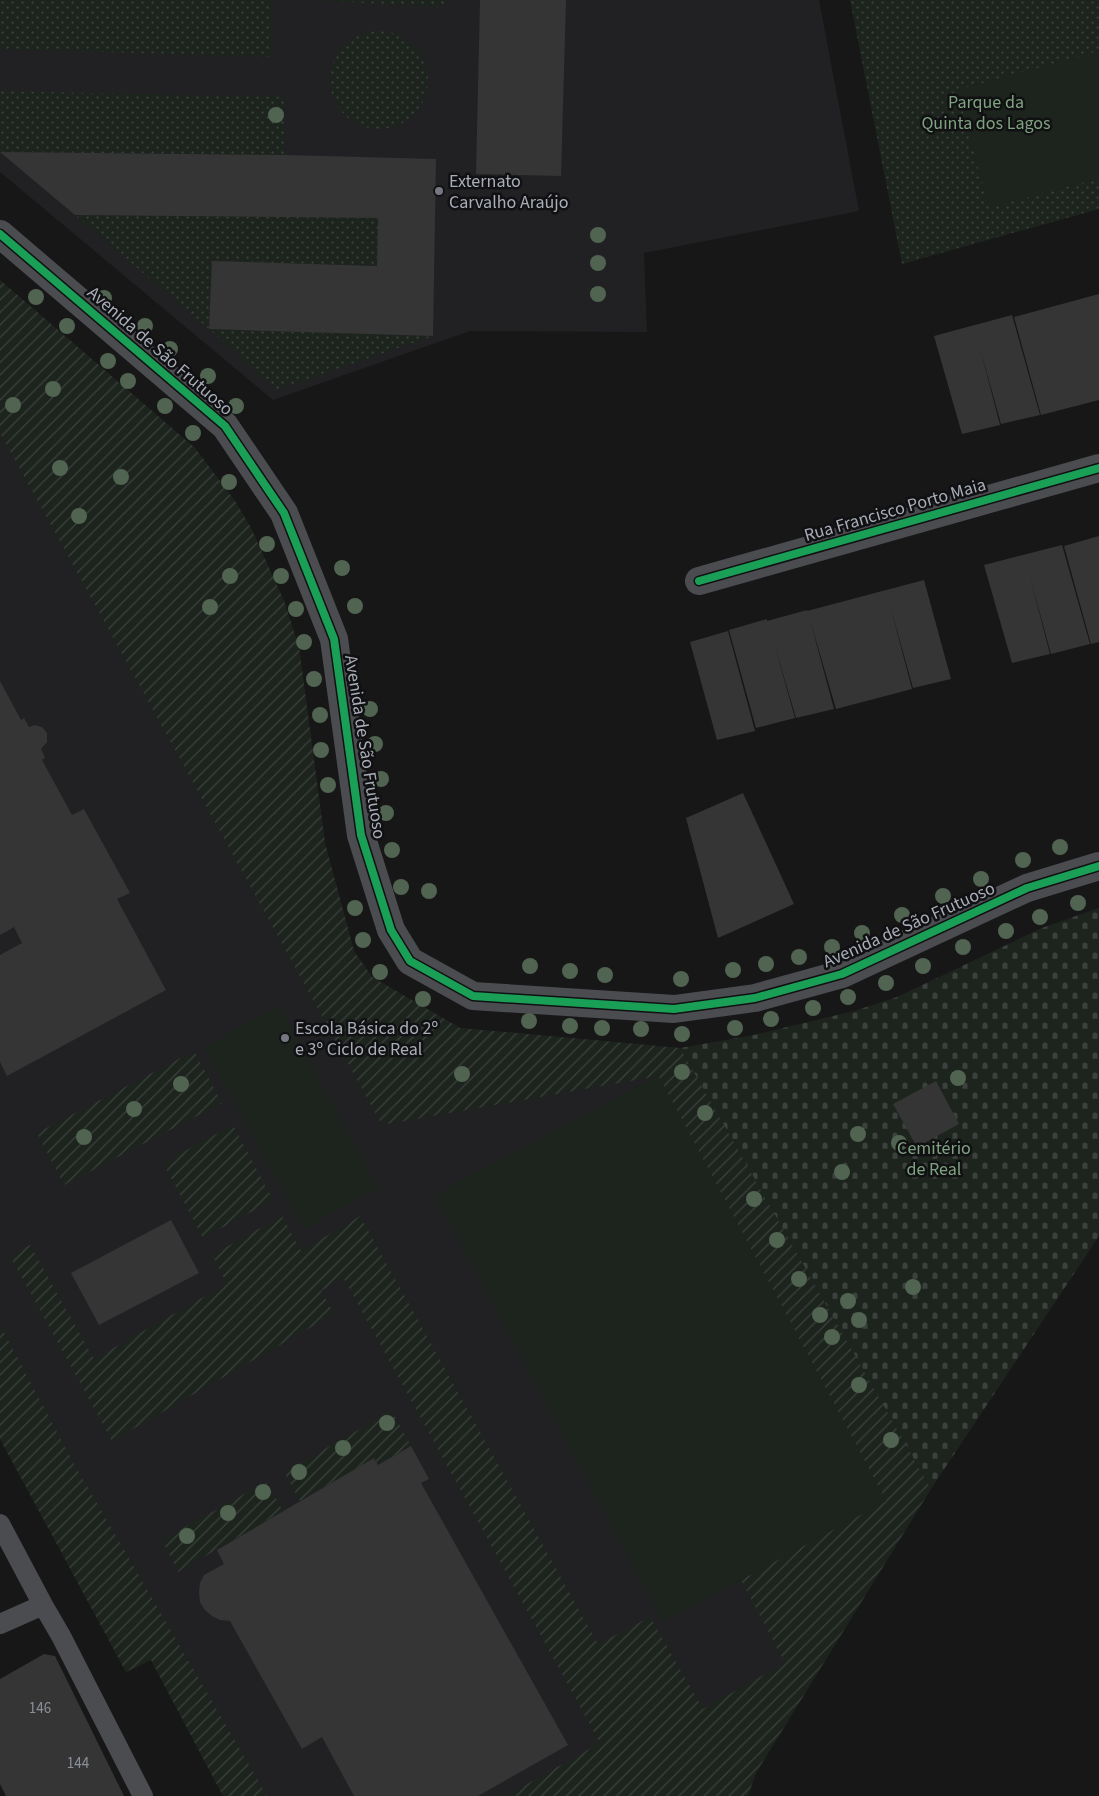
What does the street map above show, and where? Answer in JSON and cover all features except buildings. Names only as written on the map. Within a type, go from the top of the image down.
[{"type":"street","name":"Avenida de São Frutuoso","points":[[0,234],[226,426],[284,513],[334,639],[361,835],[391,930],[410,962],[473,996],[674,1009],[755,998],[842,974],[1027,888],[1099,866]]},
{"type":"street","name":"Rua Francisco Porto Maia","points":[[700,581],[1099,468]]},
{"type":"lane","points":[[0,1524],[66,1645],[143,1796]]},
{"type":"lane","points":[[0,1624],[43,1605]]},
{"type":"shaded area","name":"Externato Carvalho Araújo","points":[[0,0],[819,0],[859,211],[644,253],[647,332],[470,331],[273,400],[0,172]]},
{"type":"shaded area","name":"Escola Básica do 2º e 3º Ciclo de Real","points":[[0,280],[195,448],[235,501],[251,528],[284,601],[299,647],[325,843],[354,951],[372,977],[460,1028],[680,1048],[931,1489],[692,1796],[223,1796],[151,1660],[126,1672],[0,1439]]},
{"type":"green space","points":[[0,0],[271,0],[271,57],[0,49]]},
{"type":"green space","points":[[311,0],[445,0],[444,7]]},
{"type":"green space","name":"Parque da Quinta dos Lagos","points":[[850,0],[1099,0],[1099,209],[902,264]]},
{"type":"green space","points":[[379,31],[389,32],[406,39],[420,53],[427,70],[427,90],[420,107],[406,121],[389,128],[379,129],[369,128],[352,121],[338,107],[331,90],[330,80],[331,70],[338,53],[352,39],[369,32]]},
{"type":"green space","points":[[1099,51],[1099,178],[989,208],[957,90]]},
{"type":"green space","points":[[0,91],[285,97],[284,155],[0,152]]},
{"type":"green space","points":[[75,215],[378,218],[377,266],[212,261],[209,329]]},
{"type":"green space","points":[[0,280],[195,448],[235,501],[251,528],[284,601],[299,647],[325,843],[354,951],[372,977],[460,1028],[680,1048],[931,1489],[756,1773],[748,1796],[506,1796],[600,1743],[343,1277],[321,1291],[334,1314],[112,1441],[10,1256],[30,1245],[94,1359],[227,1284],[212,1255],[282,1216],[301,1251],[360,1216],[598,1644],[650,1617],[703,1709],[785,1663],[741,1580],[886,1501],[658,1076],[382,1125],[0,433]]},
{"type":"green space","points":[[209,329],[433,336],[277,390]]},
{"type":"green space","name":"Cemitério de Real","points":[[1099,908],[1099,1236],[931,1489],[680,1048],[754,1035],[854,1011],[897,997],[1042,928]]},
{"type":"green space","points":[[279,1006],[378,1188],[304,1229],[204,1047]]},
{"type":"green space","points":[[194,1051],[222,1103],[64,1185],[37,1133]]},
{"type":"green space","points":[[658,1075],[886,1501],[663,1622],[435,1195]]},
{"type":"green space","points":[[233,1125],[273,1200],[203,1238],[163,1163]]},
{"type":"green space","points":[[0,1325],[73,1462],[267,1796],[223,1796],[151,1660],[126,1672],[0,1439]]},
{"type":"green space","points":[[392,1411],[411,1446],[378,1465],[374,1458],[300,1501],[284,1472]]},
{"type":"green space","points":[[266,1482],[283,1511],[178,1572],[162,1540]]},
{"type":"cycle path","points":[[0,234],[225,426],[284,513],[334,639],[361,835],[391,930],[410,961],[473,996],[674,1009],[755,998],[842,974],[1027,888],[1099,866]]},
{"type":"cycle path","points":[[699,581],[1099,468]]},
{"type":"place","name":"Externato Carvalho Araújo","points":[[439,191]]},
{"type":"place","name":"Escola Básica do 2º e 3º Ciclo de Real","points":[[285,1038]]}]
